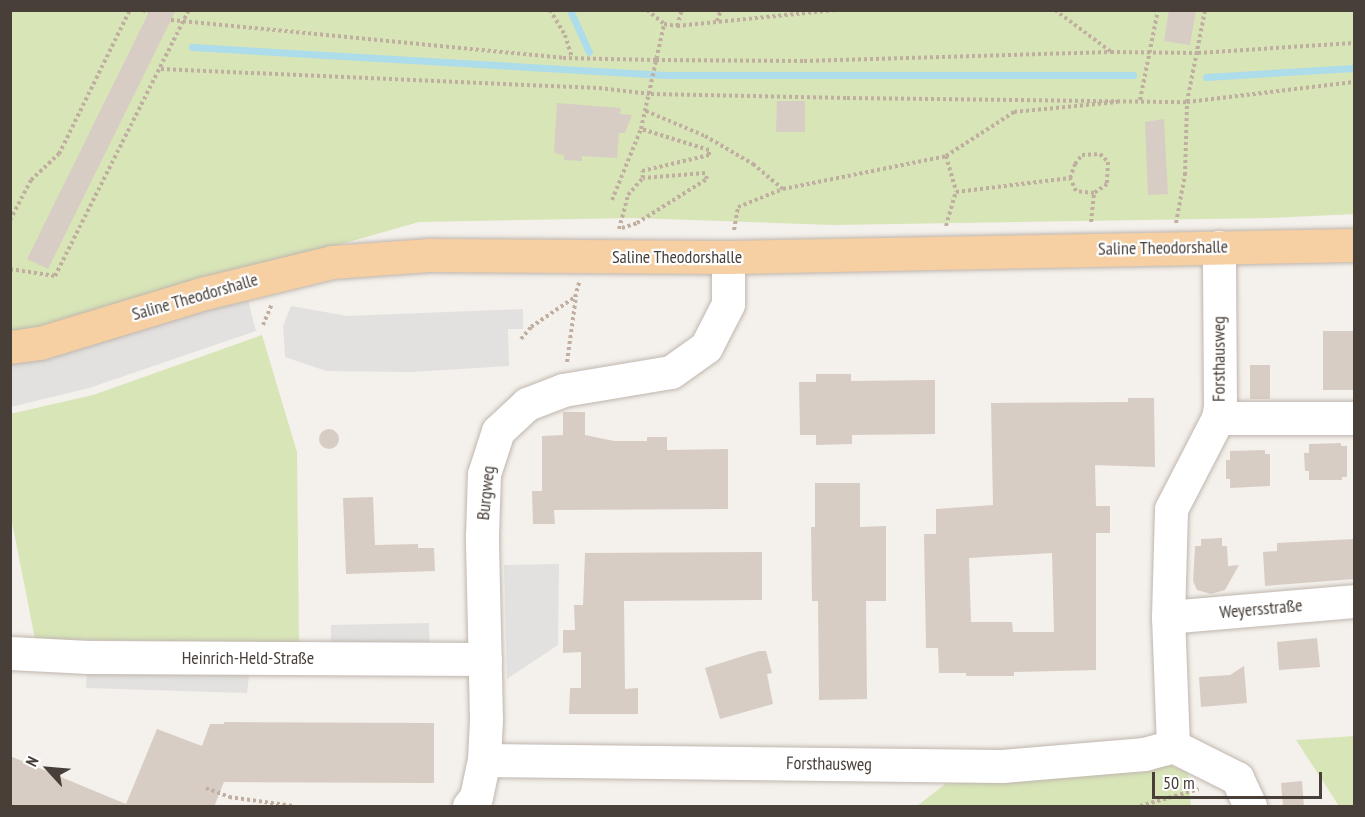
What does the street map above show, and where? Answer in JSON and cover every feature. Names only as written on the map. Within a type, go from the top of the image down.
[{"type":"main road","name":"Saline Theodorshalle","points":[[10,347],[40,343],[205,292],[332,262],[603,245],[728,257],[1354,245]]},
{"type":"street","name":"Forsthausweg","points":[[484,760],[1002,766],[1144,754],[1173,746],[1168,617],[1171,509],[1218,418],[1220,407],[1219,247]]},
{"type":"street","name":"Burgweg","points":[[469,807],[476,797],[484,760],[485,659],[482,536],[484,474],[498,431],[527,404],[563,390],[670,372],[706,347],[728,304],[728,257]]},
{"type":"street","points":[[1218,418],[1354,418]]},
{"type":"street","name":"Weyersstraße","points":[[1168,617],[1354,601]]},
{"type":"street","name":"Heinrich-Held-Straße","points":[[10,653],[87,657],[485,659]]},
{"type":"street","points":[[1173,746],[1244,792]]},
{"type":"path","points":[[10,220],[31,180],[59,154],[130,10]]},
{"type":"path","points":[[143,10],[148,13]]},
{"type":"path","points":[[10,269],[55,276],[189,10]]},
{"type":"path","points":[[550,10],[565,35],[572,58]]},
{"type":"path","points":[[647,10],[664,24],[677,26],[835,10]]},
{"type":"path","points":[[677,26],[682,10]]},
{"type":"path","points":[[717,21],[721,10]]},
{"type":"path","points":[[1055,10],[1111,52]]},
{"type":"path","points":[[1140,100],[1158,10]]},
{"type":"path","points":[[1178,208],[1185,175],[1188,102],[1205,10]]},
{"type":"path","points":[[171,20],[572,58],[656,60],[804,61],[1111,52],[1198,53],[1354,43]]},
{"type":"path","points":[[612,200],[641,129],[651,94],[664,24]]},
{"type":"path","points":[[160,69],[599,88],[651,94],[1188,102],[1354,82]]},
{"type":"path","points":[[728,257],[738,207],[783,189],[946,156],[1014,112],[1140,100]]},
{"type":"path","points":[[646,111],[705,136],[753,164],[783,189]]},
{"type":"path","points":[[641,129],[709,150],[709,155],[642,171],[643,178]]},
{"type":"path","points":[[1100,154],[1108,162],[1107,184],[1094,193],[1076,191],[1071,178],[1082,155],[1100,154]]},
{"type":"path","points":[[938,253],[956,192],[946,156]]},
{"type":"path","points":[[563,390],[579,283],[596,284],[603,245],[619,229],[637,223],[707,179],[705,173],[643,178],[628,195],[619,229]]},
{"type":"path","points":[[956,192],[1071,178]]},
{"type":"path","points":[[521,339],[531,327],[576,296]]},
{"type":"path","points":[[206,788],[229,797],[293,807]]},
{"type":"path","points":[[1140,807],[1244,792]]},
{"type":"green space","points":[[11,11],[1354,11],[1354,214],[1269,218],[833,225],[633,218],[419,222],[141,301],[11,335]]},
{"type":"green space","points":[[262,335],[297,452],[299,643],[35,639],[11,517],[10,414],[93,395]]},
{"type":"green space","points":[[1354,736],[1354,806],[1339,806],[1296,740]]},
{"type":"green space","points":[[1156,759],[1188,773],[1191,806],[917,806],[948,782]]},
{"type":"shaded area","points":[[245,289],[256,331],[89,388],[11,407],[10,353]]},
{"type":"shaded area","points":[[291,306],[347,316],[523,309],[523,329],[508,329],[509,366],[411,372],[326,371],[285,357],[283,326]]},
{"type":"shaded area","points":[[559,564],[558,645],[507,679],[504,565]]},
{"type":"shaded area","points":[[429,623],[430,658],[331,658],[331,625]]},
{"type":"shaded area","points":[[88,657],[251,658],[247,693],[86,688]]},
{"type":"building","points":[[150,10],[176,10],[48,269],[27,259]]},
{"type":"building","points":[[1169,10],[1196,10],[1190,45],[1164,41]]},
{"type":"building","points":[[777,101],[805,101],[805,132],[776,132]]},
{"type":"building","points":[[557,103],[621,108],[620,114],[632,115],[625,133],[619,133],[617,158],[582,156],[582,161],[564,160],[564,155],[554,153]]},
{"type":"building","points":[[1164,119],[1168,194],[1148,195],[1145,122]]},
{"type":"building","points":[[1323,331],[1354,331],[1354,390],[1323,390]]},
{"type":"building","points":[[1250,365],[1270,365],[1270,399],[1250,399]]},
{"type":"building","points":[[816,374],[851,374],[851,381],[935,380],[935,434],[852,435],[852,444],[816,445],[816,435],[800,435],[799,382],[816,382]]},
{"type":"building","points":[[1128,398],[1154,398],[1155,467],[1095,465],[1096,506],[1110,506],[1110,533],[1096,533],[1096,670],[1014,672],[1014,676],[966,676],[966,673],[939,673],[938,648],[926,648],[924,534],[936,534],[936,509],[993,505],[991,403],[1128,402]],"holes":[[[1052,553],[1054,632],[1013,632],[1012,622],[971,622],[969,558]]]},
{"type":"building","points":[[563,412],[585,412],[585,435],[614,441],[647,441],[647,437],[667,437],[667,450],[728,449],[728,509],[554,510],[555,524],[533,524],[532,491],[542,491],[542,436],[563,435]]},
{"type":"building","points":[[325,429],[333,429],[339,435],[339,443],[333,449],[325,449],[319,443],[319,435]]},
{"type":"building","points":[[1341,443],[1341,446],[1347,446],[1347,477],[1342,477],[1342,480],[1309,480],[1309,471],[1305,471],[1304,453],[1309,453],[1309,444]]},
{"type":"building","points":[[1265,450],[1265,454],[1270,454],[1270,486],[1230,488],[1230,479],[1226,479],[1226,460],[1230,460],[1230,451]]},
{"type":"building","points":[[815,483],[860,483],[860,527],[886,526],[886,601],[866,601],[867,699],[819,700],[818,601],[812,601],[811,527],[815,527]]},
{"type":"building","points":[[373,497],[375,545],[418,544],[418,548],[434,548],[435,571],[346,574],[343,498]]},
{"type":"building","points":[[1222,538],[1222,546],[1227,546],[1228,566],[1239,565],[1225,590],[1211,594],[1197,590],[1193,581],[1195,546],[1201,546],[1201,539]]},
{"type":"building","points":[[1354,539],[1354,579],[1265,586],[1263,552],[1277,551],[1277,543]]},
{"type":"building","points":[[762,552],[762,600],[624,601],[625,689],[638,688],[638,714],[569,714],[570,688],[581,688],[581,652],[563,653],[563,630],[575,630],[574,605],[583,605],[585,553]]},
{"type":"building","points":[[1317,638],[1320,667],[1279,670],[1277,642]]},
{"type":"building","points":[[759,651],[766,651],[772,673],[767,674],[773,704],[720,719],[705,668]]},
{"type":"building","points":[[1244,666],[1247,703],[1201,707],[1199,677],[1230,675]]},
{"type":"building","points":[[224,722],[434,723],[434,783],[224,782],[214,807],[10,807],[10,756],[126,804],[157,729],[202,746],[210,724],[224,724]]},
{"type":"building","points":[[1302,781],[1304,807],[1283,807],[1281,783]]},
{"type":"waterway","points":[[570,10],[589,52]]},
{"type":"waterway","points":[[192,47],[665,75],[1133,75]]},
{"type":"waterway","points":[[1206,77],[1354,68]]}]
